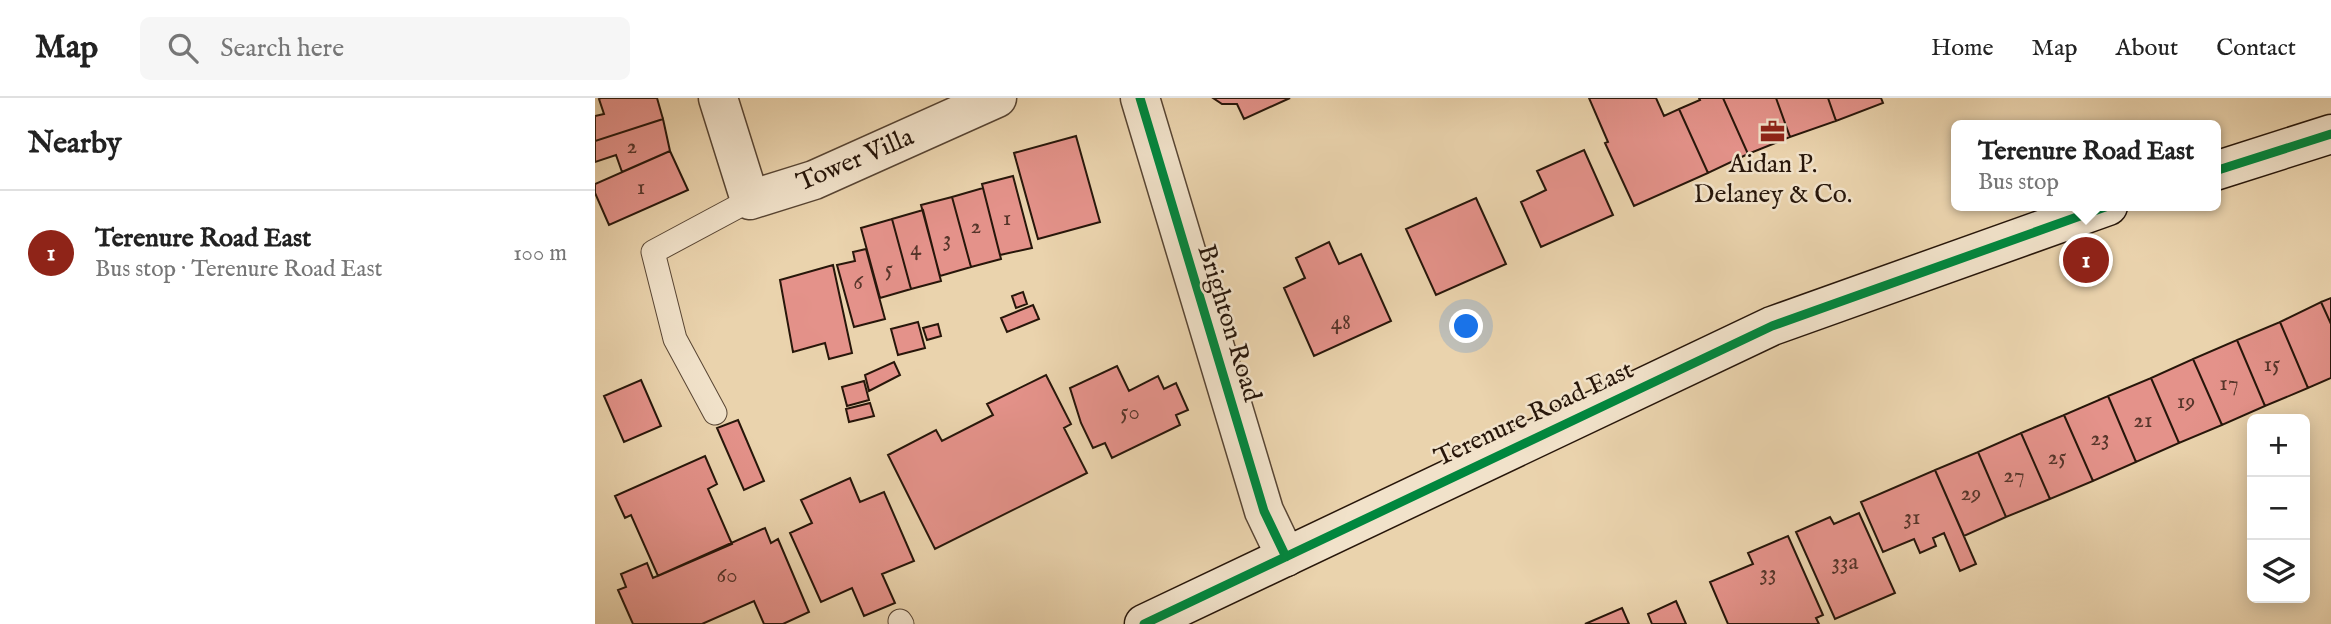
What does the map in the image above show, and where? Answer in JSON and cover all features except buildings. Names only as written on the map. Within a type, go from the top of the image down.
[{"type":"main road","points":[[719,98],[750,200]]},
{"type":"main road","name":"Tower Villa","points":[[750,200],[814,180],[997,98]]},
{"type":"main road","name":"Brighton Road","points":[[1140,98],[1264,511],[1286,557]]},
{"type":"main road","points":[[2221,169],[2331,134]]},
{"type":"main road","name":"Terenure Road East","points":[[1144,624],[1772,326],[2094,211]]},
{"type":"lane","points":[[715,413],[675,339],[653,252],[750,200]]},
{"type":"cycle path","points":[[1140,98],[1264,511],[1286,557]]},
{"type":"cycle path","points":[[2221,169],[2331,134]]},
{"type":"cycle path","points":[[1144,624],[1772,326],[2094,211]]},
{"type":"place","name":"Aidan P. Delaney & Co.","points":[[1773,132]]},
{"type":"place","name":"Terenure Road East","points":[[2086,260]]}]
